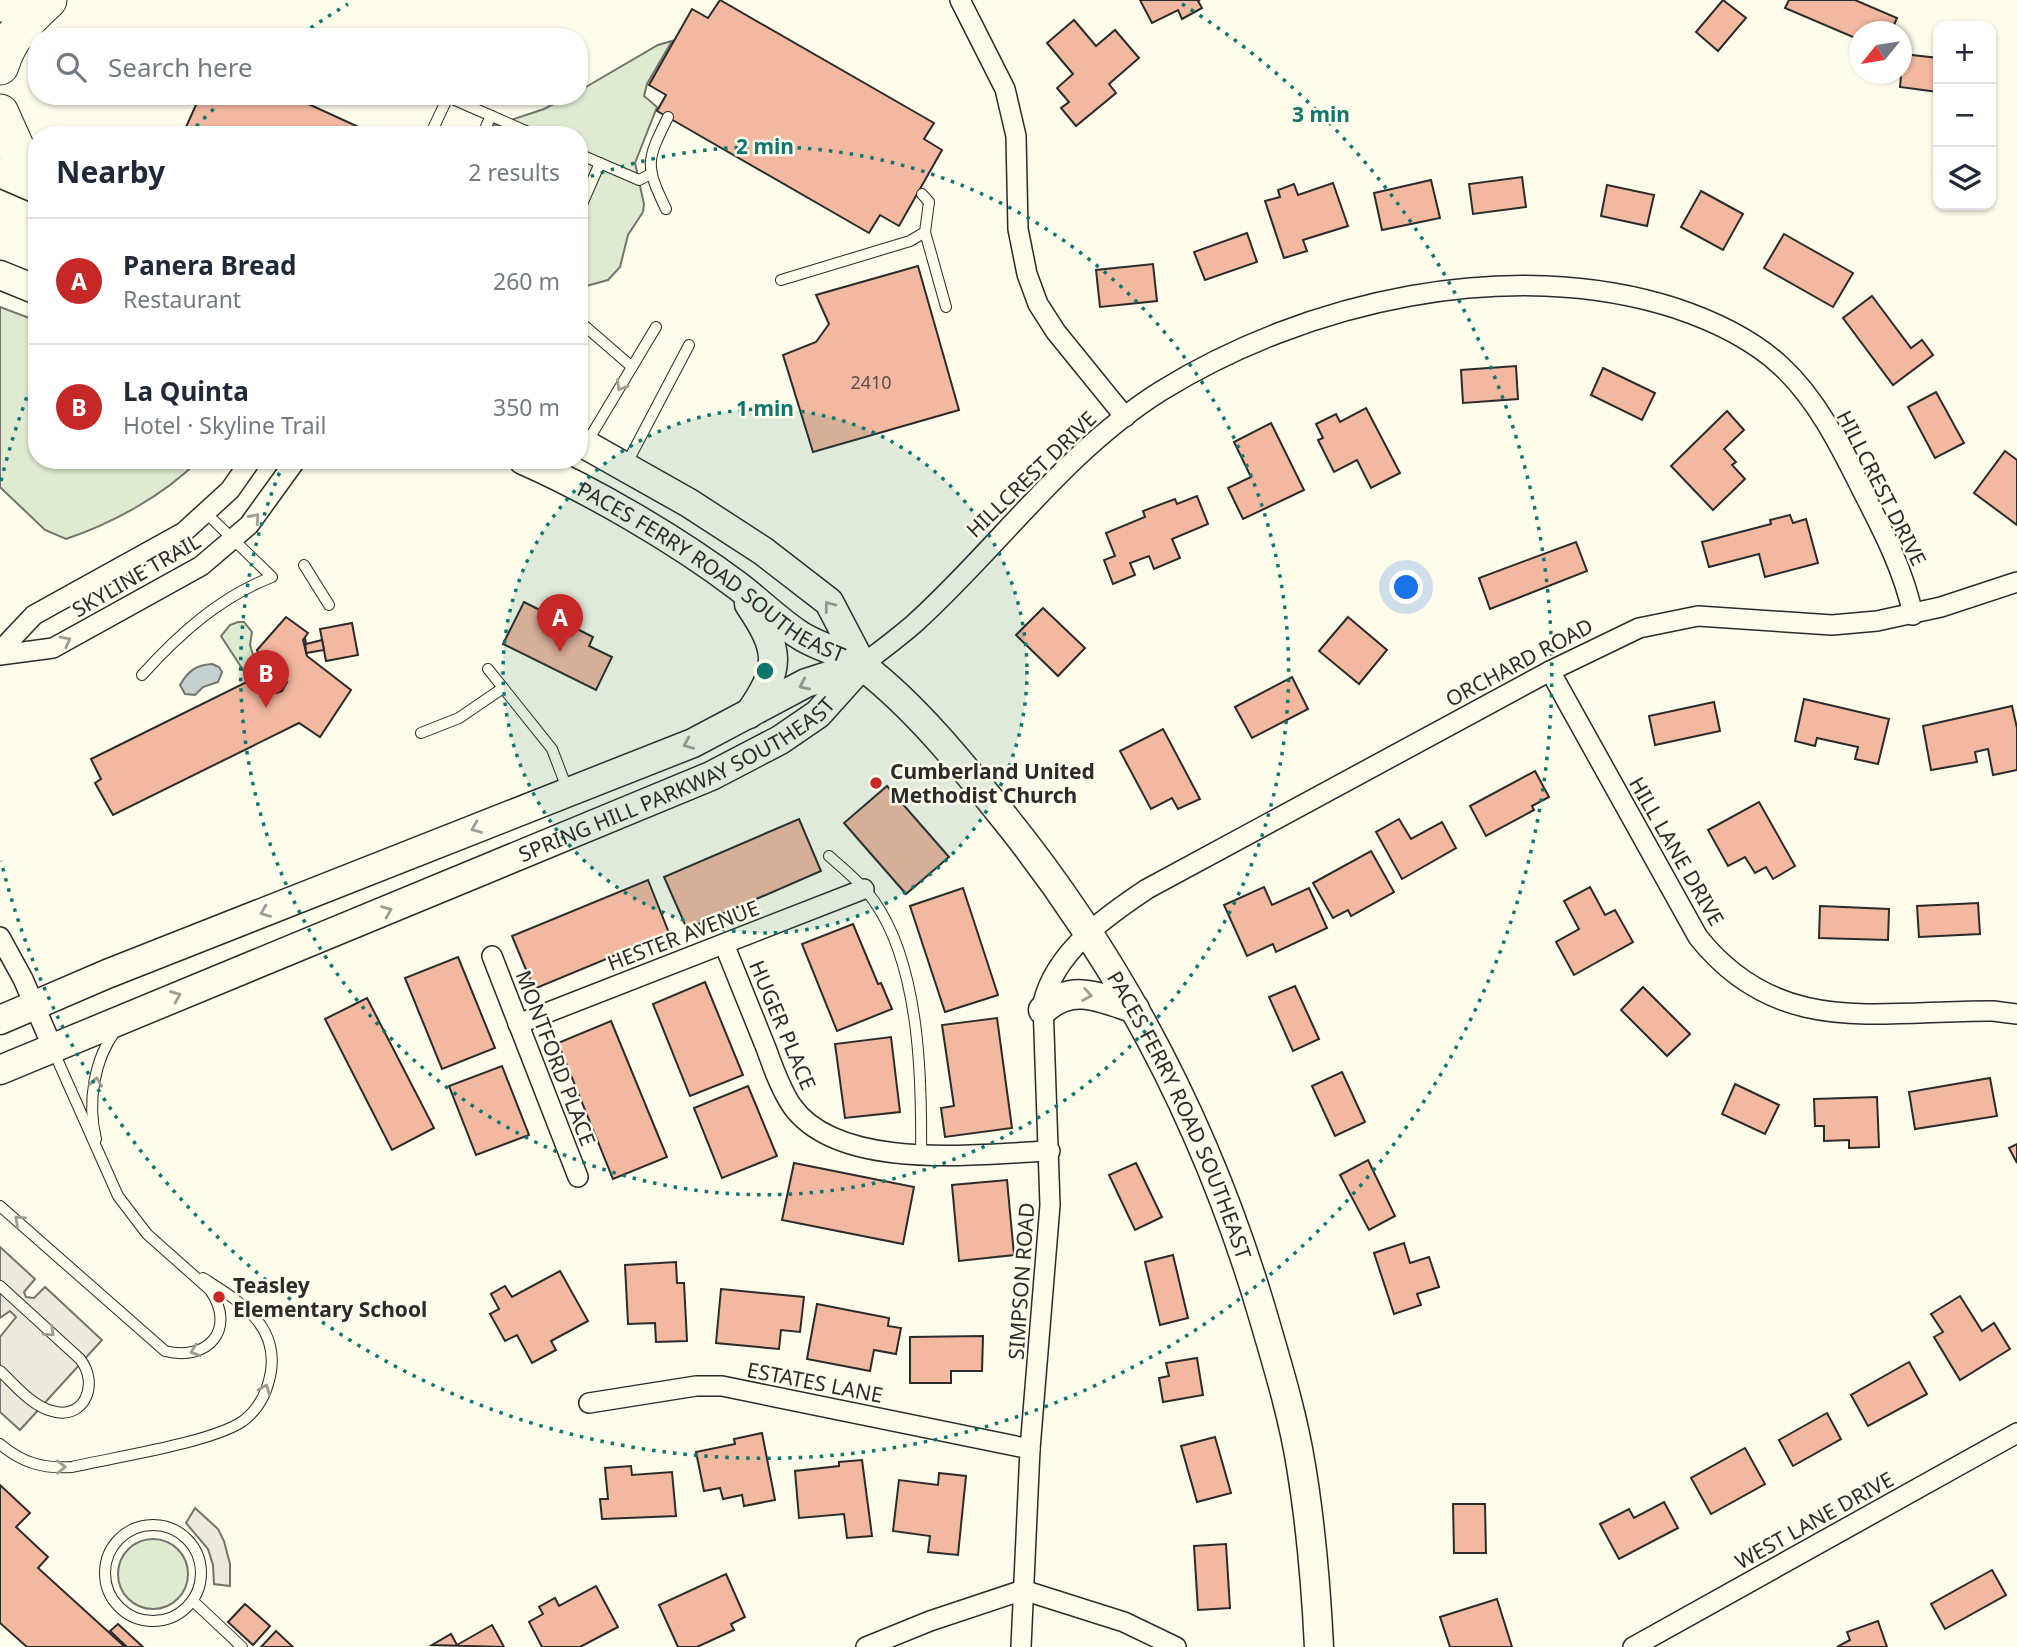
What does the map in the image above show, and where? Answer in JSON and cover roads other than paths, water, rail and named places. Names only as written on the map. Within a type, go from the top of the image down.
[{"type":"highway","points":[[0,3],[11,0]]},
{"type":"highway","points":[[0,66],[5,48],[19,28],[48,0]]},
{"type":"highway","points":[[0,113],[13,144],[28,166]]},
{"type":"main road","points":[[0,173],[28,185]]},
{"type":"main road","points":[[0,275],[28,286]]},
{"type":"main road","name":"PACES FERRY ROAD SOUTHEAST","points":[[588,446],[625,465],[752,544],[829,602],[862,665],[956,759],[1032,851],[1089,932],[1158,1048],[1207,1153],[1247,1261],[1278,1365],[1300,1462],[1312,1552],[1319,1647]]},
{"type":"main road","name":"PACES FERRY ROAD SOUTHEAST","points":[[540,469],[613,508],[736,585],[800,636],[862,665]]},
{"type":"main road","points":[[736,585],[768,632],[774,653],[767,684],[749,714]]},
{"type":"main road","name":"SPRING HILL PARKWAY SOUTHEAST","points":[[0,1020],[33,1004],[693,743],[806,683],[862,665]]},
{"type":"main road","name":"SPRING HILL PARKWAY SOUTHEAST","points":[[0,1070],[52,1046],[711,776],[780,740],[818,714],[862,665]]},
{"type":"main road","points":[[1043,1010],[1071,993],[1088,993],[1135,1009]]},
{"type":"street","points":[[960,0],[1005,89],[1016,136],[1018,229],[1027,274],[1038,304],[1056,332],[1125,416]]},
{"type":"street","name":"HILLCREST DRIVE","points":[[862,665],[916,622],[1058,475],[1125,416],[1161,391],[1229,354],[1300,327],[1388,302],[1437,292],[1512,285],[1591,288],[1637,296],[1736,333],[1782,367],[1822,418],[1883,530],[1907,586],[1913,615]]},
{"type":"street","name":"SKYLINE TRAIL","points":[[0,653],[34,615],[159,548],[206,513],[230,490],[245,469]]},
{"type":"street","name":"SKYLINE TRAIL","points":[[0,653],[53,648],[176,582],[234,540],[263,509],[290,469]]},
{"type":"street","name":"ORCHARD ROAD","points":[[1089,932],[1147,889],[1611,639],[1676,619],[1698,616],[1832,625],[1913,615],[2017,582]]},
{"type":"street","name":"HILL LANE DRIVE","points":[[1550,671],[1682,912],[1709,950],[1738,974],[1770,996],[1831,1014],[1982,1010],[2017,1014]]},
{"type":"street","name":"HESTER AVENUE","points":[[518,1024],[864,889]]},
{"type":"street","name":"SIMPSON ROAD","points":[[1021,1647],[1030,1449],[1051,1205],[1043,1010],[1051,979],[1089,932]]},
{"type":"street","points":[[0,937],[52,1046]]},
{"type":"street","name":"HUGER PLACE","points":[[724,944],[781,1087],[798,1113],[812,1126],[835,1138],[921,1157],[1050,1152]]},
{"type":"street","name":"MONTFORD PLACE","points":[[492,956],[578,1177]]},
{"type":"street","name":"ESTATES LANE","points":[[589,1403],[696,1386],[722,1386],[1030,1449]]},
{"type":"street","name":"WEST LANE DRIVE","points":[[1633,1647],[2017,1433]]},
{"type":"street","points":[[866,1647],[930,1621],[1023,1590],[1124,1622],[1176,1647]]},
{"type":"lane","points":[[434,126],[444,105]]},
{"type":"lane","points":[[466,105],[514,126]]},
{"type":"lane","points":[[486,126],[491,116]]},
{"type":"lane","points":[[666,209],[651,174],[650,154],[668,117]]},
{"type":"lane","points":[[588,158],[639,180],[651,174]]},
{"type":"lane","points":[[588,190],[600,163]]},
{"type":"lane","points":[[922,194],[929,202],[925,232],[946,307]]},
{"type":"lane","points":[[781,280],[910,241],[925,232]]},
{"type":"lane","points":[[588,434],[656,327]]},
{"type":"lane","points":[[588,329],[632,367]]},
{"type":"lane","points":[[625,465],[689,345]]},
{"type":"lane","points":[[142,675],[176,638],[242,588],[272,577],[206,513]]},
{"type":"lane","points":[[304,565],[329,605]]},
{"type":"lane","points":[[488,669],[552,749],[569,792]]},
{"type":"lane","points":[[421,733],[459,718],[503,688]]},
{"type":"lane","points":[[829,856],[864,889],[879,908],[893,938],[911,1004],[918,1066],[921,1157]]},
{"type":"lane","points":[[106,1173],[94,1130],[95,1081],[103,1047],[128,1015]]},
{"type":"lane","points":[[0,1206],[165,1351],[181,1355],[206,1347],[220,1327],[221,1315],[210,1290],[131,1214],[106,1173],[52,1046]]},
{"type":"lane","points":[[0,1444],[26,1462],[54,1468],[72,1467],[219,1432],[254,1411],[268,1386],[272,1367],[264,1329],[242,1303],[179,1262]]},
{"type":"lane","points":[[0,1286],[80,1359],[89,1370],[91,1380],[89,1391],[77,1407],[68,1412],[54,1412],[32,1400],[0,1371]]},
{"type":"lane","points":[[142,1526],[165,1527],[186,1538],[196,1551],[201,1566],[201,1582],[193,1601],[172,1618],[157,1622],[126,1614],[114,1603],[104,1573],[107,1557],[115,1543],[127,1532],[142,1526]]},
{"type":"lane","points":[[193,1601],[242,1647]]},
{"type":"place","name":"Panera Bread","points":[[560,652]]},
{"type":"place","name":"La Quinta","points":[[266,708]]},
{"type":"place","name":"Cumberland United Methodist Church","points":[[876,783]]},
{"type":"place","name":"Teasley Elementary School","points":[[219,1297]]}]
